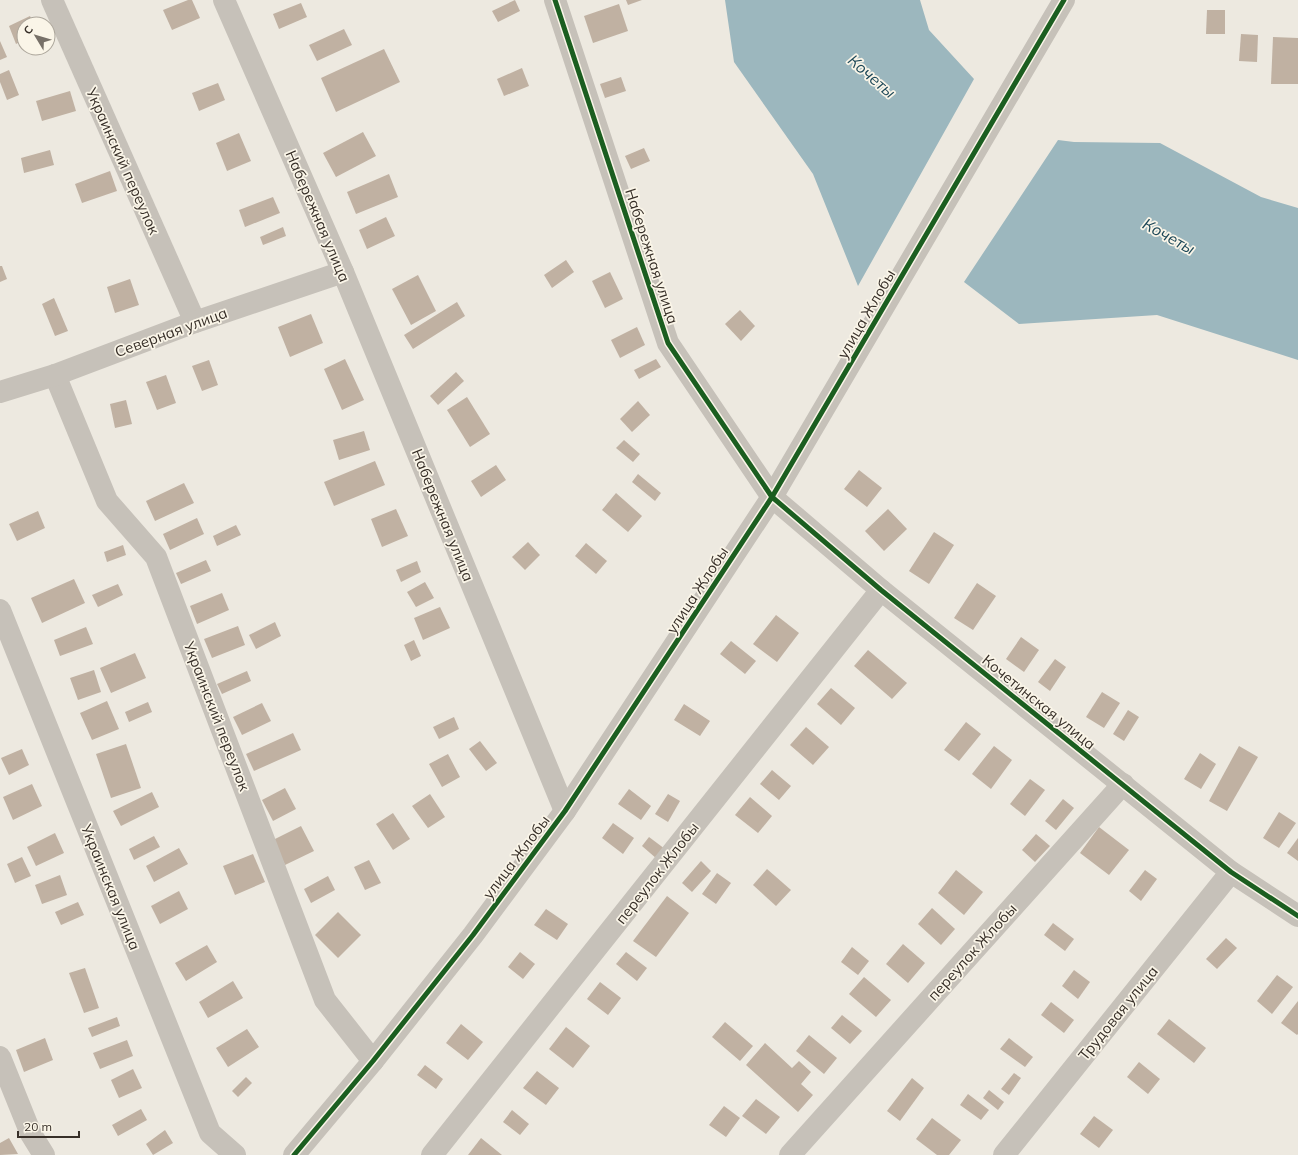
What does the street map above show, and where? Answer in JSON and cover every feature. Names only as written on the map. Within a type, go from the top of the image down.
[{"type":"street","name":"Украинский переулок","points":[[52,0],[195,322]]},
{"type":"street","name":"Набережная улица","points":[[224,0],[343,272],[565,811]]},
{"type":"street","name":"Набережная улица","points":[[555,0],[668,343],[772,497]]},
{"type":"street","name":"улица Жлобы","points":[[294,1155],[373,1060],[473,934],[565,811],[772,497],[1064,0]]},
{"type":"street","name":"Северная улица","points":[[0,392],[55,374],[195,322],[343,272]]},
{"type":"street","name":"Украинский переулок","points":[[55,374],[107,501],[156,557],[325,1000],[373,1060]]},
{"type":"street","name":"Кочетинская улица","points":[[772,497],[881,590],[1231,872],[1298,916]]},
{"type":"street","name":"переулок Жлобы","points":[[432,1155],[881,590]]},
{"type":"street","name":"Украинская улица","points":[[0,610],[210,1133],[235,1155]]},
{"type":"street","name":"переулок Жлобы","points":[[790,1155],[1123,784]]},
{"type":"street","name":"Трудовая улица","points":[[1004,1155],[1231,872]]},
{"type":"street","points":[[0,1057],[30,1134],[44,1155]]},
{"type":"water","name":"Кочеты","points":[[725,0],[920,0],[929,30],[974,79],[858,286],[813,174],[734,62]]},
{"type":"water","name":"Кочеты","points":[[1058,140],[1074,142],[1160,143],[1261,197],[1298,208],[1298,360],[1157,315],[1019,324],[964,282]]},
{"type":"building","points":[[188,0],[192,0],[200,18],[172,30],[163,10]]},
{"type":"building","points":[[515,0],[520,11],[498,22],[492,11]]},
{"type":"building","points":[[626,0],[642,0],[628,5]]},
{"type":"building","points":[[301,3],[307,17],[279,29],[273,14]]},
{"type":"building","points":[[619,4],[628,31],[593,43],[584,16]]},
{"type":"building","points":[[1207,10],[1225,10],[1225,34],[1206,34]]},
{"type":"building","points":[[16,23],[16,44],[9,26]]},
{"type":"building","points":[[344,29],[352,45],[317,61],[309,45]]},
{"type":"building","points":[[1241,34],[1258,35],[1257,62],[1239,61]]},
{"type":"building","points":[[1273,37],[1298,38],[1298,84],[1271,84]]},
{"type":"building","points":[[0,41],[7,57],[0,60]]},
{"type":"building","points":[[384,49],[400,82],[336,112],[321,78]]},
{"type":"building","points":[[522,68],[529,86],[504,96],[497,79]]},
{"type":"building","points":[[9,70],[19,95],[7,100],[0,82],[0,74]]},
{"type":"building","points":[[621,77],[626,91],[605,98],[600,84]]},
{"type":"building","points":[[218,83],[225,100],[199,111],[192,93]]},
{"type":"building","points":[[70,91],[76,111],[42,121],[36,101]]},
{"type":"building","points":[[363,132],[376,156],[336,177],[323,153]]},
{"type":"building","points":[[239,133],[251,161],[227,171],[216,143]]},
{"type":"building","points":[[644,148],[650,161],[631,169],[625,156]]},
{"type":"building","points":[[50,150],[54,165],[24,173],[21,158]]},
{"type":"building","points":[[110,171],[117,191],[82,203],[75,184]]},
{"type":"building","points":[[389,174],[398,197],[356,214],[347,192]]},
{"type":"building","points":[[273,197],[280,213],[245,227],[239,210]]},
{"type":"building","points":[[386,217],[395,236],[367,249],[359,230]]},
{"type":"building","points":[[283,227],[286,236],[263,245],[260,237]]},
{"type":"building","points":[[566,260],[574,272],[552,288],[544,275]]},
{"type":"building","points":[[0,266],[2,266],[7,279],[0,282]]},
{"type":"building","points":[[610,272],[623,299],[605,308],[592,281]]},
{"type":"building","points":[[418,275],[436,311],[411,325],[392,289]]},
{"type":"building","points":[[130,279],[139,305],[115,313],[107,287]]},
{"type":"building","points":[[54,298],[68,331],[55,336],[42,304]]},
{"type":"building","points":[[457,302],[465,316],[413,349],[404,335]]},
{"type":"building","points":[[740,310],[755,326],[741,341],[725,324]]},
{"type":"building","points":[[311,314],[323,343],[290,357],[278,327]]},
{"type":"building","points":[[637,327],[645,345],[620,358],[611,340]]},
{"type":"building","points":[[345,359],[364,400],[342,410],[324,369]]},
{"type":"building","points":[[656,359],[661,367],[639,379],[634,370]]},
{"type":"building","points":[[209,360],[218,385],[202,391],[192,366]]},
{"type":"building","points":[[456,372],[464,381],[438,405],[430,396]]},
{"type":"building","points":[[166,375],[176,403],[157,410],[146,382]]},
{"type":"building","points":[[467,397],[490,434],[470,447],[447,410]]},
{"type":"building","points":[[126,400],[132,424],[115,428],[110,404]]},
{"type":"building","points":[[638,401],[650,415],[632,432],[620,419]]},
{"type":"building","points":[[364,431],[370,450],[339,460],[333,440]]},
{"type":"building","points":[[624,440],[640,454],[633,462],[616,448]]},
{"type":"building","points":[[375,461],[385,485],[334,506],[324,482]]},
{"type":"building","points":[[496,465],[506,480],[481,497],[471,481]]},
{"type":"building","points":[[859,470],[882,488],[867,507],[844,489]]},
{"type":"building","points":[[638,474],[661,493],[655,501],[632,482]]},
{"type":"building","points":[[184,483],[194,503],[155,521],[146,501]]},
{"type":"building","points":[[616,493],[642,516],[628,532],[602,510]]},
{"type":"building","points":[[396,509],[408,536],[382,547],[371,519]]},
{"type":"building","points":[[888,509],[907,529],[884,551],[865,531]]},
{"type":"building","points":[[38,511],[45,528],[17,541],[9,524]]},
{"type":"building","points":[[197,518],[204,534],[170,550],[163,534]]},
{"type":"building","points":[[236,525],[241,535],[217,546],[213,536]]},
{"type":"building","points":[[934,532],[954,545],[929,584],[909,571]]},
{"type":"building","points":[[528,542],[540,555],[525,570],[512,557]]},
{"type":"building","points":[[586,543],[607,561],[596,574],[575,556]]},
{"type":"building","points":[[123,545],[126,555],[107,562],[104,552]]},
{"type":"building","points":[[206,560],[211,571],[181,584],[176,573]]},
{"type":"building","points":[[417,561],[421,572],[401,582],[396,570]]},
{"type":"building","points":[[74,579],[85,603],[42,623],[31,598]]},
{"type":"building","points":[[425,582],[434,598],[416,607],[407,592]]},
{"type":"building","points":[[977,583],[996,596],[973,630],[954,618]]},
{"type":"building","points":[[118,584],[123,595],[98,607],[92,595]]},
{"type":"building","points":[[222,593],[229,610],[197,624],[190,606]]},
{"type":"building","points":[[440,607],[450,628],[423,640],[414,618]]},
{"type":"building","points":[[776,615],[799,633],[777,662],[753,644]]},
{"type":"building","points":[[275,622],[281,636],[256,649],[249,635]]},
{"type":"building","points":[[238,626],[245,645],[212,658],[204,639]]},
{"type":"building","points":[[86,627],[93,644],[60,656],[54,640]]},
{"type":"building","points":[[1021,637],[1039,650],[1024,672],[1006,659]]},
{"type":"building","points":[[414,640],[421,656],[411,661],[404,645]]},
{"type":"building","points":[[731,641],[756,661],[745,674],[720,654]]},
{"type":"building","points":[[868,650],[907,683],[892,699],[854,666]]},
{"type":"building","points":[[135,653],[146,678],[111,693],[100,668]]},
{"type":"building","points":[[1055,659],[1066,667],[1050,691],[1038,682]]},
{"type":"building","points":[[94,670],[101,692],[78,700],[70,678]]},
{"type":"building","points":[[247,671],[251,681],[222,694],[217,684]]},
{"type":"building","points":[[831,688],[855,708],[841,725],[817,704]]},
{"type":"building","points":[[1102,692],[1120,703],[1104,728],[1086,717]]},
{"type":"building","points":[[107,701],[119,729],[92,740],[80,713]]},
{"type":"building","points":[[148,702],[152,712],[129,722],[125,712]]},
{"type":"building","points":[[262,703],[271,721],[242,735],[233,717]]},
{"type":"building","points":[[684,704],[710,721],[700,736],[674,720]]},
{"type":"building","points":[[1128,710],[1139,717],[1124,741],[1113,734]]},
{"type":"building","points":[[454,717],[459,729],[439,739],[433,727]]},
{"type":"building","points":[[966,722],[981,734],[959,761],[944,750]]},
{"type":"building","points":[[806,727],[829,747],[813,765],[790,745]]},
{"type":"building","points":[[293,733],[301,750],[254,771],[246,754]]},
{"type":"building","points":[[480,741],[497,763],[486,771],[469,749]]},
{"type":"building","points":[[126,744],[141,788],[111,798],[96,754]]},
{"type":"building","points":[[994,746],[1012,760],[991,789],[972,774]]},
{"type":"building","points":[[1239,746],[1258,757],[1227,811],[1209,801]]},
{"type":"building","points":[[22,749],[29,765],[9,775],[1,758]]},
{"type":"building","points":[[1200,753],[1216,764],[1201,789],[1184,779]]},
{"type":"building","points":[[448,754],[460,777],[442,787],[429,764]]},
{"type":"building","points":[[772,770],[791,786],[779,800],[760,784]]},
{"type":"building","points":[[1030,779],[1045,790],[1025,816],[1010,804]]},
{"type":"building","points":[[32,784],[42,806],[13,820],[3,797]]},
{"type":"building","points":[[285,788],[296,809],[273,821],[262,800]]},
{"type":"building","points":[[629,789],[651,806],[641,820],[618,804]]},
{"type":"building","points":[[152,792],[159,807],[121,826],[113,811]]},
{"type":"building","points":[[430,794],[445,817],[428,828],[412,806]]},
{"type":"building","points":[[668,794],[680,801],[668,822],[655,814]]},
{"type":"building","points":[[750,797],[772,816],[758,833],[735,815]]},
{"type":"building","points":[[1063,799],[1074,808],[1056,830],[1045,821]]},
{"type":"building","points":[[1279,812],[1296,823],[1279,848],[1263,838]]},
{"type":"building","points":[[393,813],[410,839],[393,850],[376,824]]},
{"type":"building","points":[[613,823],[634,838],[623,854],[602,838]]},
{"type":"building","points":[[301,826],[314,851],[285,865],[273,840]]},
{"type":"building","points":[[1099,827],[1129,850],[1109,875],[1080,853]]},
{"type":"building","points":[[55,833],[64,853],[36,866],[27,847]]},
{"type":"building","points":[[1036,834],[1050,846],[1035,862],[1022,850]]},
{"type":"building","points":[[154,836],[160,847],[134,860],[129,849]]},
{"type":"building","points":[[649,837],[665,849],[657,859],[642,846]]},
{"type":"building","points":[[1298,838],[1298,861],[1287,853]]},
{"type":"building","points":[[179,848],[188,864],[154,882],[146,866]]},
{"type":"building","points":[[253,854],[265,882],[235,895],[223,866]]},
{"type":"building","points":[[22,857],[31,876],[15,883],[7,864]]},
{"type":"building","points":[[369,860],[381,883],[365,890],[354,867]]},
{"type":"building","points":[[701,861],[711,871],[692,892],[682,883]]},
{"type":"building","points":[[767,869],[791,890],[776,906],[753,885]]},
{"type":"building","points":[[956,870],[983,892],[964,915],[938,893]]},
{"type":"building","points":[[1145,870],[1157,879],[1141,901],[1129,891]]},
{"type":"building","points":[[717,873],[731,883],[716,904],[702,894]]},
{"type":"building","points":[[60,875],[67,895],[42,904],[35,885]]},
{"type":"building","points":[[328,876],[335,890],[311,903],[304,889]]},
{"type":"building","points":[[179,891],[188,909],[160,924],[151,906]]},
{"type":"building","points":[[667,896],[689,913],[656,957],[633,941]]},
{"type":"building","points":[[78,902],[84,915],[61,925],[55,912]]},
{"type":"building","points":[[932,908],[955,929],[941,945],[918,924]]},
{"type":"building","points":[[546,909],[568,924],[557,940],[534,925]]},
{"type":"building","points":[[338,912],[361,935],[338,958],[315,935]]},
{"type":"building","points":[[1053,923],[1074,939],[1065,951],[1044,935]]},
{"type":"building","points":[[1226,938],[1237,948],[1217,969],[1206,959]]},
{"type":"building","points":[[903,944],[925,963],[908,983],[886,964]]},
{"type":"building","points":[[207,945],[217,962],[186,981],[175,963]]},
{"type":"building","points":[[852,947],[869,961],[858,975],[841,962]]},
{"type":"building","points":[[520,952],[535,964],[523,979],[508,967]]},
{"type":"building","points":[[626,952],[647,968],[637,981],[616,964]]},
{"type":"building","points":[[85,968],[99,1008],[84,1013],[69,973]]},
{"type":"building","points":[[1074,970],[1090,982],[1078,999],[1062,986]]},
{"type":"building","points":[[1277,975],[1293,987],[1272,1014],[1257,1001]]},
{"type":"building","points":[[864,977],[891,1000],[876,1017],[849,994]]},
{"type":"building","points":[[233,981],[243,998],[208,1018],[199,1002]]},
{"type":"building","points":[[600,982],[621,998],[608,1015],[587,999]]},
{"type":"building","points":[[1298,1001],[1298,1034],[1297,1035],[1281,1023]]},
{"type":"building","points":[[1051,1002],[1074,1020],[1064,1033],[1041,1015]]},
{"type":"building","points":[[842,1015],[862,1031],[850,1044],[831,1028]]},
{"type":"building","points":[[117,1017],[120,1026],[92,1037],[88,1028]]},
{"type":"building","points":[[1169,1019],[1206,1048],[1194,1063],[1157,1034]]},
{"type":"building","points":[[725,1022],[753,1046],[740,1061],[712,1037]]},
{"type":"building","points":[[461,1024],[483,1042],[468,1060],[446,1043]]},
{"type":"building","points":[[566,1027],[590,1046],[573,1068],[549,1049]]},
{"type":"building","points":[[247,1029],[259,1047],[228,1067],[216,1048]]},
{"type":"building","points":[[809,1035],[837,1058],[824,1074],[796,1051]]},
{"type":"building","points":[[45,1038],[53,1060],[24,1072],[16,1050]]},
{"type":"building","points":[[1009,1038],[1033,1057],[1025,1067],[1000,1049]]},
{"type":"building","points":[[127,1040],[133,1056],[100,1069],[93,1053]]},
{"type":"building","points":[[765,1043],[792,1068],[799,1061],[811,1072],[801,1084],[813,1095],[798,1112],[746,1065]]},
{"type":"building","points":[[1139,1062],[1160,1079],[1148,1094],[1127,1077]]},
{"type":"building","points":[[425,1065],[443,1079],[436,1089],[417,1075]]},
{"type":"building","points":[[133,1069],[142,1088],[119,1098],[111,1080]]},
{"type":"building","points":[[537,1071],[559,1088],[546,1105],[523,1088]]},
{"type":"building","points":[[1014,1073],[1021,1078],[1009,1095],[1001,1089]]},
{"type":"building","points":[[246,1077],[252,1083],[238,1097],[232,1091]]},
{"type":"building","points":[[912,1078],[924,1088],[900,1121],[887,1111]]},
{"type":"building","points":[[989,1090],[1004,1102],[998,1110],[983,1098]]},
{"type":"building","points":[[968,1094],[989,1110],[981,1120],[960,1105]]},
{"type":"building","points":[[756,1099],[780,1117],[766,1134],[742,1116]]},
{"type":"building","points":[[724,1106],[740,1118],[726,1137],[709,1125]]},
{"type":"building","points":[[141,1109],[147,1120],[118,1136],[112,1125]]},
{"type":"building","points":[[512,1110],[529,1124],[520,1135],[503,1122]]},
{"type":"building","points":[[1094,1116],[1113,1130],[1099,1148],[1080,1134]]},
{"type":"building","points":[[932,1118],[961,1140],[949,1155],[937,1155],[916,1139]]},
{"type":"building","points":[[165,1130],[173,1143],[153,1155],[146,1144]]},
{"type":"building","points":[[9,1138],[18,1154],[0,1155],[0,1143]]},
{"type":"building","points":[[481,1138],[502,1155],[468,1155]]},
{"type":"cycle path","points":[[555,0],[668,343],[772,497],[881,590],[1231,872],[1298,916]]},
{"type":"cycle path","points":[[294,1155],[373,1061],[473,935],[565,811],[772,497],[1064,0]]}]
